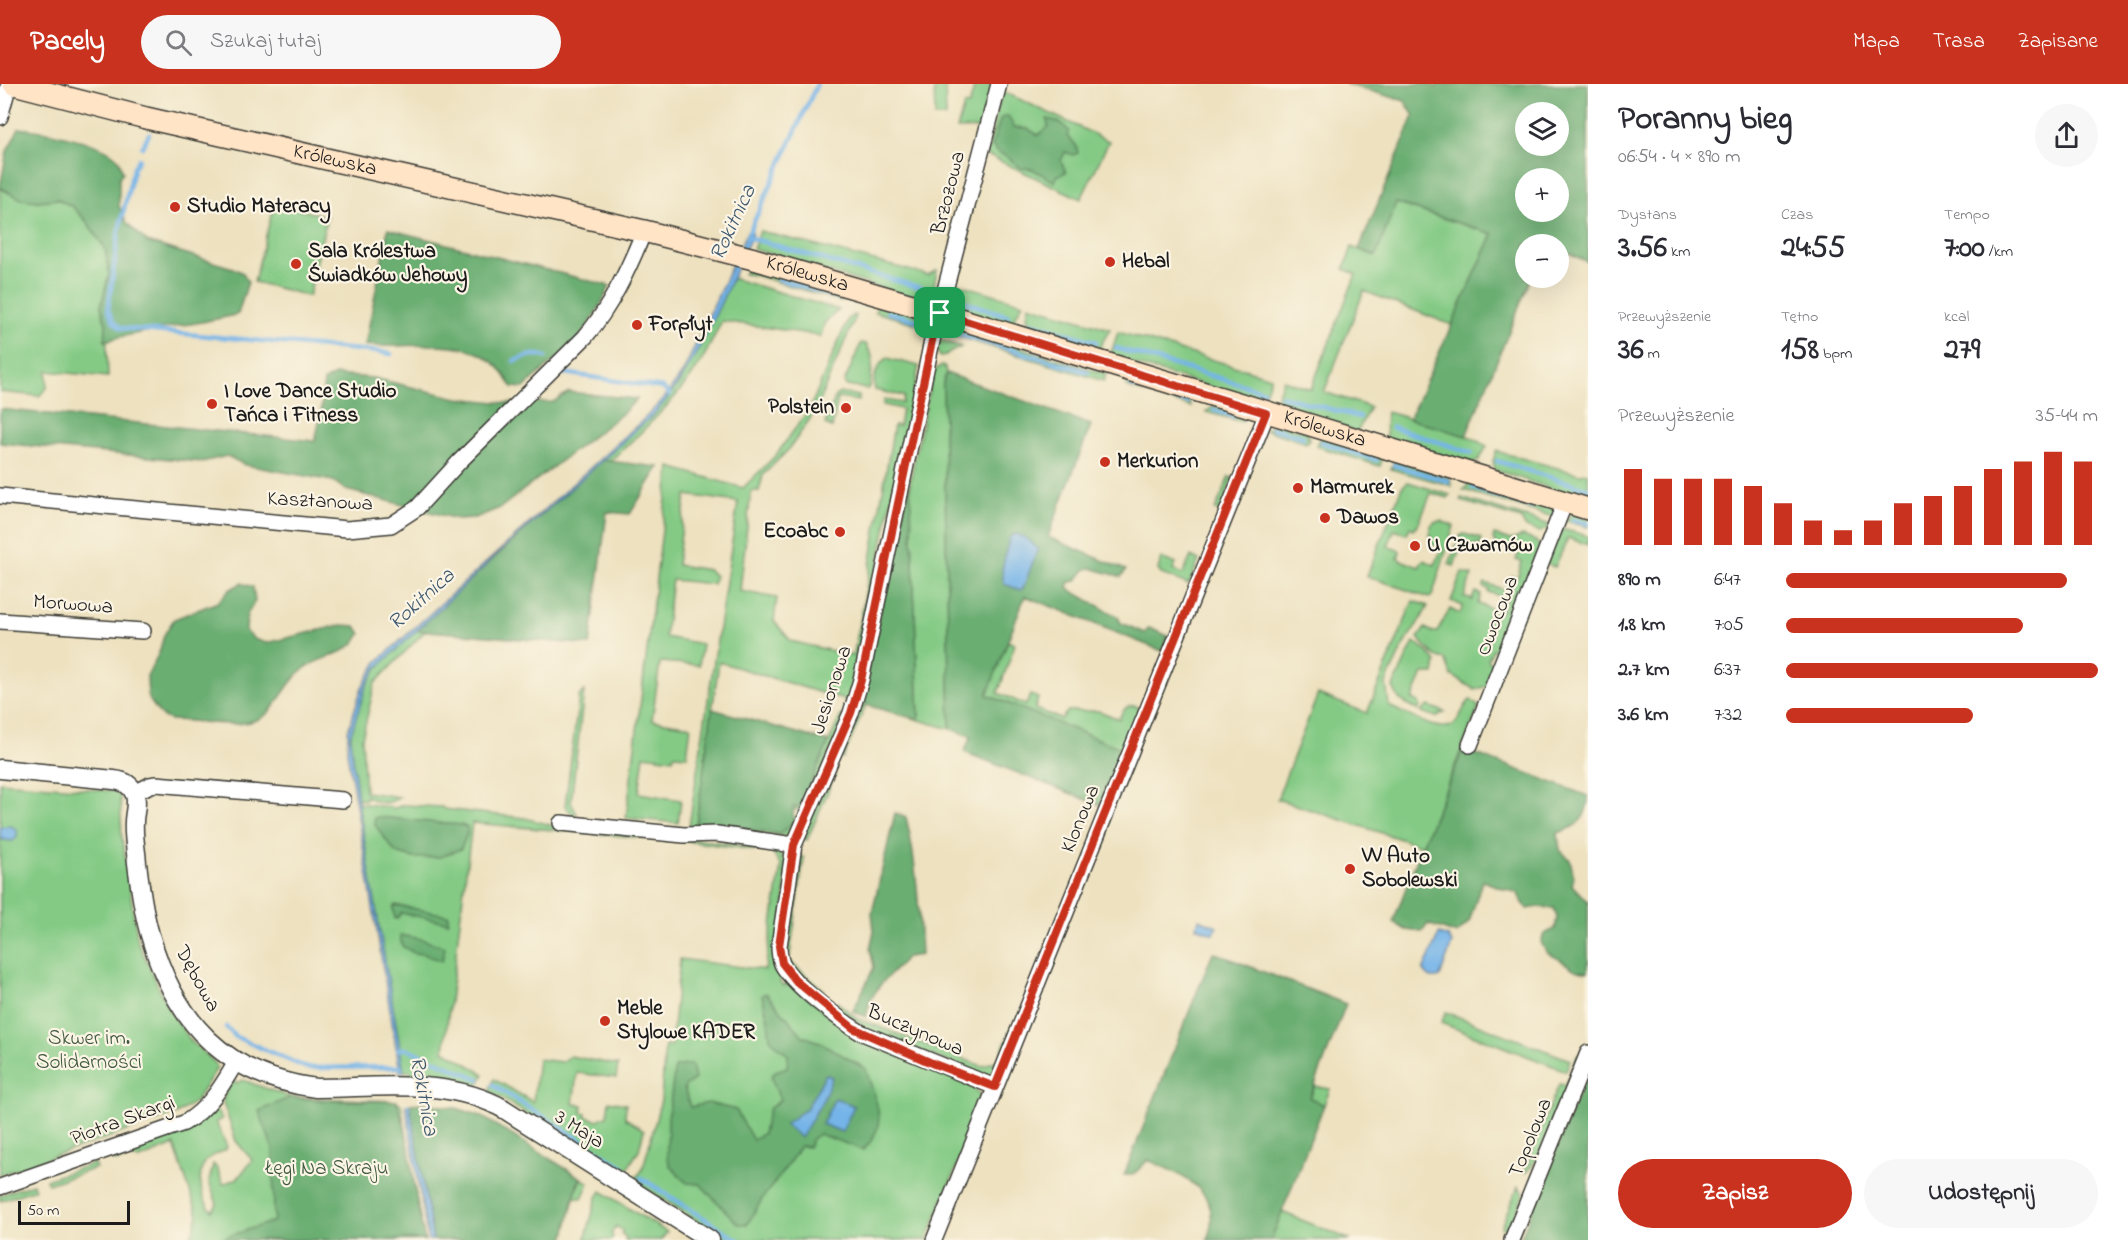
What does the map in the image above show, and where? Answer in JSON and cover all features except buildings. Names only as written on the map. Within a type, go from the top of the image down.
[{"type":"main road","name":"Królewska","points":[[14,84],[146,118],[644,231],[744,256],[1588,509]]},
{"type":"street","points":[[0,117],[9,84]]},
{"type":"street","name":"Brzozowa","points":[[940,313],[999,84]]},
{"type":"street","name":"Kasztanowa","points":[[0,496],[347,529],[391,525],[417,508],[459,462],[585,337],[600,319],[644,231]]},
{"type":"street","name":"Jesionowa","points":[[794,845],[851,713],[861,680],[933,336],[940,313]]},
{"type":"street","name":"Klonowa","points":[[934,1240],[1266,413]]},
{"type":"street","name":"Owocowa","points":[[1470,745],[1565,502]]},
{"type":"street","name":"Morwowa","points":[[0,621],[143,631]]},
{"type":"street","points":[[0,769],[114,780],[128,784],[135,793],[156,784],[343,800]]},
{"type":"street","name":"Dębowa","points":[[135,793],[134,836],[145,918],[170,984],[190,1019],[204,1036],[236,1062],[269,1079],[316,1088],[405,1088]]},
{"type":"street","points":[[561,823],[684,835],[717,834],[794,845]]},
{"type":"street","name":"Buczynowa","points":[[794,845],[779,946],[782,963],[788,973],[825,1006],[860,1032],[995,1087]]},
{"type":"street","name":"Topolowa","points":[[1512,1240],[1588,1053]]},
{"type":"street","name":"Piotra Skargi","points":[[0,1187],[184,1123],[198,1114],[213,1098],[236,1062]]},
{"type":"street","name":"3 Maja","points":[[405,1088],[456,1090],[493,1103],[710,1240]]},
{"type":"green space","points":[[934,84],[945,84],[946,117],[935,117]]},
{"type":"green space","points":[[975,84],[995,84],[982,128],[957,129],[964,105],[969,106]]},
{"type":"green space","points":[[1345,84],[1428,84],[1437,87],[1438,84],[1588,84],[1588,262],[1569,253],[1569,234],[1515,234],[1515,288],[1527,288],[1466,436],[1409,419],[1493,234],[1396,203],[1376,256],[1359,249],[1414,116],[1405,101]]},
{"type":"green space","points":[[1002,91],[1109,141],[1081,199],[987,155]]},
{"type":"green space","points":[[1008,116],[1014,127],[1027,128],[1038,135],[1048,127],[1047,119],[1060,123],[1069,131],[1067,136],[1076,145],[1078,153],[1073,155],[1065,152],[1061,161],[1066,172],[1057,176],[1055,182],[1032,169],[1021,168],[992,146],[1001,118]]},
{"type":"green space","points":[[19,128],[87,142],[111,153],[118,159],[123,172],[119,178],[119,206],[127,223],[147,242],[243,273],[248,282],[238,314],[105,341],[106,324],[101,306],[109,274],[105,248],[87,222],[73,207],[58,199],[38,201],[21,199],[0,187],[7,151]]},
{"type":"green space","points":[[0,188],[9,193],[38,201],[58,199],[73,207],[87,222],[105,248],[109,274],[101,306],[106,324],[108,377],[47,371],[47,388],[39,396],[0,392]]},
{"type":"green space","points":[[1395,203],[1493,234],[1452,325],[1364,291],[1324,392],[1370,407],[1357,432],[1278,407],[1276,400],[1283,380],[1311,389],[1356,274],[1344,269],[1352,247],[1376,256]]},
{"type":"green space","points":[[280,205],[327,216],[309,296],[254,282],[272,212]]},
{"type":"green space","points":[[388,229],[610,286],[592,320],[573,345],[524,388],[513,387],[499,368],[485,357],[469,350],[435,345],[365,345]]},
{"type":"green space","points":[[760,231],[928,275],[937,270],[933,291],[924,301],[753,249]]},
{"type":"green space","points":[[750,266],[844,296],[842,302],[755,275],[744,274]]},
{"type":"green space","points":[[731,278],[839,310],[825,322],[820,338],[817,335],[722,321],[699,365],[676,396],[609,462],[601,460],[655,413],[681,381]]},
{"type":"green space","points":[[956,283],[1023,303],[1013,321],[1007,326],[951,307]]},
{"type":"green space","points":[[878,302],[926,317],[931,328],[875,312]]},
{"type":"green space","points":[[1029,305],[1110,329],[1098,350],[1031,333],[1027,316]]},
{"type":"green space","points":[[853,315],[856,316],[814,413],[790,448],[763,475],[759,491],[751,491],[740,591],[777,598],[774,621],[791,641],[853,656],[894,425],[899,426],[902,409],[883,405],[884,400],[903,403],[904,396],[875,390],[875,376],[880,364],[887,358],[919,366],[855,677],[848,701],[719,662],[696,824],[792,825],[795,818],[798,820],[789,837],[689,826],[738,502],[686,495],[677,565],[709,570],[715,576],[713,584],[672,580],[665,637],[702,644],[699,665],[660,662],[652,720],[691,726],[687,756],[674,755],[673,759],[644,755],[639,793],[681,800],[678,823],[626,818],[670,467],[743,488],[776,455],[810,408],[848,319]]},
{"type":"green space","points":[[950,326],[1106,374],[1104,381],[942,332]]},
{"type":"green space","points":[[1118,332],[1271,377],[1264,396],[1258,401],[1113,358],[1111,353]]},
{"type":"green space","points":[[940,340],[961,347],[941,357],[938,354]]},
{"type":"green space","points":[[861,343],[866,344],[873,358],[870,387],[867,389],[847,386],[844,383]]},
{"type":"green space","points":[[942,366],[945,367],[946,373],[943,383],[950,729],[919,720],[910,482],[933,371]]},
{"type":"green space","points":[[946,373],[1091,425],[1048,537],[1126,570],[1121,577],[1090,568],[1085,570],[1076,581],[1070,582],[1068,587],[1072,591],[1118,617],[1121,623],[1145,633],[1149,628],[1168,636],[1162,651],[1025,596],[987,695],[1123,749],[1100,805],[964,752],[971,736],[950,729],[943,383]]},
{"type":"green space","points":[[335,375],[374,378],[457,398],[506,403],[553,402],[569,392],[637,399],[623,413],[500,508],[475,518],[457,519],[346,490],[333,481],[245,465],[227,456],[202,462],[0,443],[0,409],[315,441],[324,381]]},
{"type":"green space","points":[[1132,380],[1188,398],[1191,407],[1126,387]]},
{"type":"green space","points":[[840,393],[859,396],[859,401],[838,398],[832,428],[825,424],[836,395]]},
{"type":"green space","points":[[1214,406],[1237,411],[1242,416],[1242,422],[1206,412]]},
{"type":"green space","points":[[1387,412],[1466,435],[1487,446],[1479,460],[1472,464],[1387,440],[1385,425]]},
{"type":"green space","points":[[1275,423],[1307,432],[1309,438],[1307,443],[1266,430]]},
{"type":"green space","points":[[1323,437],[1380,454],[1382,459],[1380,466],[1316,446]]},
{"type":"green space","points":[[1496,451],[1579,474],[1588,473],[1588,501],[1495,470],[1493,461]]},
{"type":"green space","points":[[601,460],[659,467],[630,514],[607,512],[590,645],[416,630]]},
{"type":"green space","points":[[1394,460],[1450,478],[1452,486],[1391,469]]},
{"type":"green space","points":[[1229,477],[1233,478],[1220,512],[1215,510]]},
{"type":"green space","points":[[910,482],[919,720],[859,703]]},
{"type":"green space","points":[[1408,482],[1450,495],[1448,498],[1431,493],[1419,523],[1414,529],[1410,527],[1407,534],[1394,530],[1388,546],[1400,551],[1398,559],[1419,567],[1423,560],[1435,565],[1442,548],[1429,543],[1432,536],[1430,527],[1434,522],[1441,521],[1454,526],[1432,596],[1429,598],[1367,576],[1402,487]]},
{"type":"green space","points":[[1469,484],[1555,507],[1557,518],[1463,490]]},
{"type":"green space","points":[[1461,498],[1547,524],[1550,527],[1540,532],[1525,527],[1521,519],[1461,501]]},
{"type":"green space","points":[[1573,512],[1588,517],[1588,527],[1566,521]]},
{"type":"green space","points":[[1562,529],[1588,536],[1588,545],[1568,538],[1555,567],[1546,564]]},
{"type":"green space","points":[[1464,534],[1482,539],[1480,546],[1475,544],[1474,547],[1462,543],[1454,566],[1449,564],[1460,536]]},
{"type":"green space","points":[[1494,535],[1511,540],[1523,536],[1536,541],[1542,549],[1503,647],[1493,649],[1488,660],[1495,667],[1487,686],[1475,690],[1451,675],[1445,659],[1435,656],[1418,638],[1425,628],[1437,632],[1450,609],[1460,614],[1463,606],[1451,601],[1462,572],[1472,575],[1464,597],[1472,600],[1475,592],[1481,594],[1478,604],[1501,612],[1506,598],[1488,592],[1489,589],[1483,587],[1485,583],[1505,590],[1511,576],[1517,578],[1522,562],[1516,560],[1520,550],[1514,547],[1498,547],[1493,539]]},
{"type":"green space","points":[[1191,556],[1199,560],[1187,584],[1161,574],[1158,570],[1161,558],[1176,564],[1173,570],[1183,574]]},
{"type":"green space","points":[[241,583],[253,587],[255,601],[247,615],[246,631],[254,639],[266,643],[341,625],[356,626],[361,634],[349,647],[304,669],[269,712],[260,719],[236,724],[222,724],[170,720],[161,716],[148,698],[147,676],[159,653],[164,635],[174,619],[218,602],[229,590]]},
{"type":"green space","points":[[1413,601],[1428,606],[1404,644],[1386,683],[1389,706],[1439,727],[1453,725],[1471,700],[1479,707],[1422,846],[1277,799],[1318,694],[1367,713]]},
{"type":"green space","points":[[416,630],[425,631],[375,683],[362,738],[365,792],[400,797],[387,802],[379,802],[366,796],[366,800],[358,799],[350,743],[352,725],[366,686],[376,669]]},
{"type":"green space","points":[[1007,641],[1015,644],[998,693],[1026,705],[1030,695],[1038,698],[1035,709],[1061,719],[1068,711],[1099,711],[1119,719],[1125,708],[1137,706],[1140,710],[1125,750],[987,695]]},
{"type":"green space","points":[[1414,642],[1426,650],[1436,662],[1434,674],[1423,674],[1412,699],[1419,702],[1418,711],[1399,699],[1393,687]]},
{"type":"green space","points":[[584,691],[571,802],[577,814],[572,814],[565,806],[579,696]]},
{"type":"green space","points":[[859,703],[866,705],[843,758],[839,756]]},
{"type":"green space","points":[[1428,706],[1445,712],[1436,717],[1421,712]]},
{"type":"green space","points":[[712,709],[829,742],[800,806],[793,807],[792,823],[780,834],[714,824],[696,824]]},
{"type":"green space","points":[[841,715],[846,716],[804,809],[793,810],[793,807],[800,806]]},
{"type":"green space","points":[[1463,749],[1588,796],[1588,804],[1580,821],[1571,828],[1558,833],[1560,850],[1570,860],[1574,877],[1572,885],[1588,902],[1588,972],[1574,969],[1548,953],[1543,947],[1541,942],[1544,934],[1555,929],[1557,918],[1554,908],[1527,909],[1517,893],[1482,881],[1469,922],[1457,934],[1428,924],[1422,932],[1406,930],[1393,922]]},
{"type":"green space","points":[[831,773],[835,775],[807,840],[802,838]]},
{"type":"green space","name":"Skwer im. Solidarności","points":[[0,782],[113,791],[120,795],[122,838],[138,942],[169,1010],[192,1042],[215,1063],[217,1068],[196,1101],[178,1113],[0,1175]]},
{"type":"green space","points":[[358,803],[395,808],[403,805],[442,807],[525,818],[558,827],[694,839],[770,849],[780,854],[786,862],[780,983],[784,986],[789,983],[861,1039],[975,1088],[980,1095],[982,1103],[927,1240],[727,1240],[637,1183],[636,1178],[642,1170],[661,1100],[665,1046],[671,1046],[680,959],[765,970],[781,866],[772,852],[694,842],[472,823],[444,1050],[484,1074],[475,1086],[441,1080],[413,1079],[411,1071],[404,1072]]},
{"type":"green space","points":[[895,813],[906,817],[910,834],[917,886],[921,955],[907,957],[881,984],[870,1000],[866,1017],[853,1011],[874,967],[870,949],[874,931],[872,913]]},
{"type":"green space","points":[[374,818],[461,825],[467,827],[467,834],[461,849],[440,857],[413,858],[396,853],[375,825]]},
{"type":"green space","points":[[799,856],[804,857],[789,961],[824,990],[820,995],[788,964],[785,950]]},
{"type":"green space","points":[[395,905],[448,915],[448,922],[401,913],[395,919],[393,908]]},
{"type":"green space","points":[[400,935],[445,947],[442,961],[414,953],[402,946]]},
{"type":"green space","points":[[1213,952],[1346,1004],[1310,1098],[1324,1105],[1271,1240],[1207,1240],[1211,1209],[1206,1198],[1188,1180],[1148,1160],[1133,1175],[1124,1175]]},
{"type":"green space","points":[[766,993],[803,1036],[820,1042],[866,1069],[879,1121],[877,1131],[863,1150],[819,1134],[812,1139],[809,1147],[800,1146],[747,1224],[738,1224],[700,1184],[687,1183],[670,1166],[667,1156],[668,1118],[675,1067],[692,1064],[695,1079],[684,1087],[690,1107],[708,1103],[736,1110],[753,1140],[763,1133],[769,1109],[780,1100],[771,1077],[776,1071],[787,1067],[788,1055],[770,1039],[762,995]]},
{"type":"green space","points":[[836,1001],[858,1019],[982,1066],[998,1060],[1012,1025],[1015,1026],[1001,1062],[991,1073],[984,1076],[871,1032],[832,1004]]},
{"type":"green space","points":[[1446,1012],[1570,1060],[1566,1071],[1441,1023]]},
{"type":"green space","points":[[1577,1055],[1580,1057],[1540,1153],[1526,1172],[1520,1171],[1525,1169],[1559,1084],[1566,1085]]},
{"type":"green space","points":[[570,1056],[618,1065],[616,1078],[577,1073],[573,1104],[583,1105],[582,1112],[586,1113],[586,1117],[597,1120],[607,1116],[609,1101],[626,1104],[625,1118],[644,1130],[639,1150],[626,1171],[621,1172],[489,1091],[494,1079],[533,1102],[538,1059],[562,1062]]},
{"type":"green space","points":[[1588,1070],[1588,1240],[1520,1240]]},
{"type":"green space","name":"Łęgi Na Skraju","points":[[233,1080],[236,1083],[243,1080],[290,1097],[395,1101],[401,1104],[425,1240],[190,1240],[198,1215],[174,1145],[140,1159],[125,1158],[115,1162],[113,1156],[187,1129],[213,1110],[219,1112],[222,1119],[216,1122],[227,1147],[207,1160],[203,1165],[200,1179],[202,1193],[212,1211],[217,1204],[209,1182],[213,1164],[223,1184],[238,1178],[252,1160],[236,1141],[223,1103],[224,1095]]},
{"type":"green space","points":[[1315,1086],[1330,1089],[1324,1105],[1310,1099]]},
{"type":"green space","name":"Łęgi Na Skraju","points":[[291,1097],[326,1101],[397,1101],[405,1128],[425,1240],[217,1240],[274,1221],[273,1149],[259,1111]]},
{"type":"green space","points":[[423,1103],[456,1108],[481,1116],[581,1178],[577,1185],[564,1240],[433,1240],[409,1104]]},
{"type":"green space","points":[[94,1163],[96,1168],[48,1184],[46,1180]]},
{"type":"green space","points":[[581,1178],[589,1183],[582,1198],[574,1197]]},
{"type":"green space","points":[[33,1184],[35,1189],[0,1201],[0,1195]]},
{"type":"green space","points":[[1518,1187],[1524,1194],[1508,1231],[1501,1227]]},
{"type":"green space","points":[[601,1191],[667,1232],[661,1240],[625,1240],[626,1237],[621,1234],[623,1231],[616,1226],[611,1234],[612,1240],[585,1240],[597,1197]]},
{"type":"green space","points":[[1282,1212],[1351,1240],[1271,1240]]},
{"type":"water","points":[[747,232],[753,233],[710,327],[671,394],[655,413],[497,555],[376,669],[366,686],[350,737],[359,810],[433,1240],[428,1240],[347,752],[348,731],[362,687],[377,662],[664,398],[683,372]]},
{"type":"water","points":[[1017,534],[1029,540],[1038,549],[1023,588],[1020,590],[1004,584],[1002,570],[1009,539],[1012,535]]},
{"type":"water","points":[[11,826],[17,830],[17,837],[13,841],[0,838],[0,827]]},
{"type":"water","points":[[1199,919],[1217,926],[1214,934],[1196,927]]},
{"type":"water","points":[[1439,934],[1448,937],[1452,943],[1440,977],[1433,978],[1423,971]]},
{"type":"water","points":[[826,1074],[832,1077],[824,1098],[801,1138],[785,1124],[806,1109]]},
{"type":"water","points":[[835,1098],[854,1106],[842,1132],[822,1124]]},
{"type":"pier","points":[[407,1072],[412,1103],[402,1105],[397,1073]]},
{"type":"waterway","name":"Rokitnica","points":[[747,237],[817,84]]},
{"type":"waterway","points":[[142,147],[149,134]]},
{"type":"waterway","points":[[139,159],[134,167],[119,230],[108,310],[114,322],[121,328],[391,354]]},
{"type":"waterway","points":[[747,237],[928,290]]},
{"type":"waterway","points":[[779,279],[840,298]]},
{"type":"waterway","points":[[956,299],[1008,316]]},
{"type":"waterway","points":[[888,312],[922,322]]},
{"type":"waterway","points":[[1032,323],[1096,342]]},
{"type":"waterway","points":[[951,332],[1088,372]]},
{"type":"waterway","points":[[1116,348],[1263,391]]},
{"type":"waterway","points":[[514,361],[534,355],[546,357]]},
{"type":"waterway","points":[[564,373],[663,388],[669,394]]},
{"type":"waterway","points":[[1131,385],[1187,402]]},
{"type":"waterway","points":[[1281,396],[1360,417]]},
{"type":"waterway","points":[[1214,410],[1233,416]]},
{"type":"waterway","points":[[1392,427],[1472,453]]},
{"type":"waterway","points":[[1272,428],[1303,437]]},
{"type":"waterway","points":[[1321,442],[1377,460]]},
{"type":"waterway","points":[[1497,461],[1588,489]]},
{"type":"waterway","points":[[1394,465],[1448,481]]},
{"type":"waterway","points":[[1473,488],[1531,506]]},
{"type":"waterway","points":[[1573,520],[1588,524]]},
{"type":"waterway","points":[[226,1027],[236,1037],[307,1068],[401,1067]]},
{"type":"waterway","points":[[398,1049],[408,1049],[479,1079]]},
{"type":"waterway","points":[[493,1085],[623,1167]]},
{"type":"waterway","points":[[641,1178],[738,1240]]},
{"type":"place","name":"Studio Materacy","points":[[175,207]]},
{"type":"place","name":"Hebal","points":[[1110,262]]},
{"type":"place","name":"Sala Królestwa Świadków Jehowy","points":[[296,264]]},
{"type":"place","name":"Forpłyt","points":[[637,325]]},
{"type":"place","name":"I Love Dance Studio Tańca i Fitness","points":[[212,404]]},
{"type":"place","name":"Polstein","points":[[846,408]]},
{"type":"place","name":"Merkurion","points":[[1105,462]]},
{"type":"place","name":"Marmurek","points":[[1298,488]]},
{"type":"place","name":"Dawos","points":[[1325,518]]},
{"type":"place","name":"Ecoabc","points":[[840,532]]},
{"type":"place","name":"U Czwarnów","points":[[1415,546]]},
{"type":"place","name":"VV Auto Sobolewski","points":[[1350,869]]},
{"type":"place","name":"Meble Stylowe KADER","points":[[605,1021]]},
{"type":"route","points":[[940,313],[1266,413],[995,1087],[934,1064],[853,1028],[788,973],[779,954],[794,845],[851,713],[861,680],[933,336],[940,313]]}]
